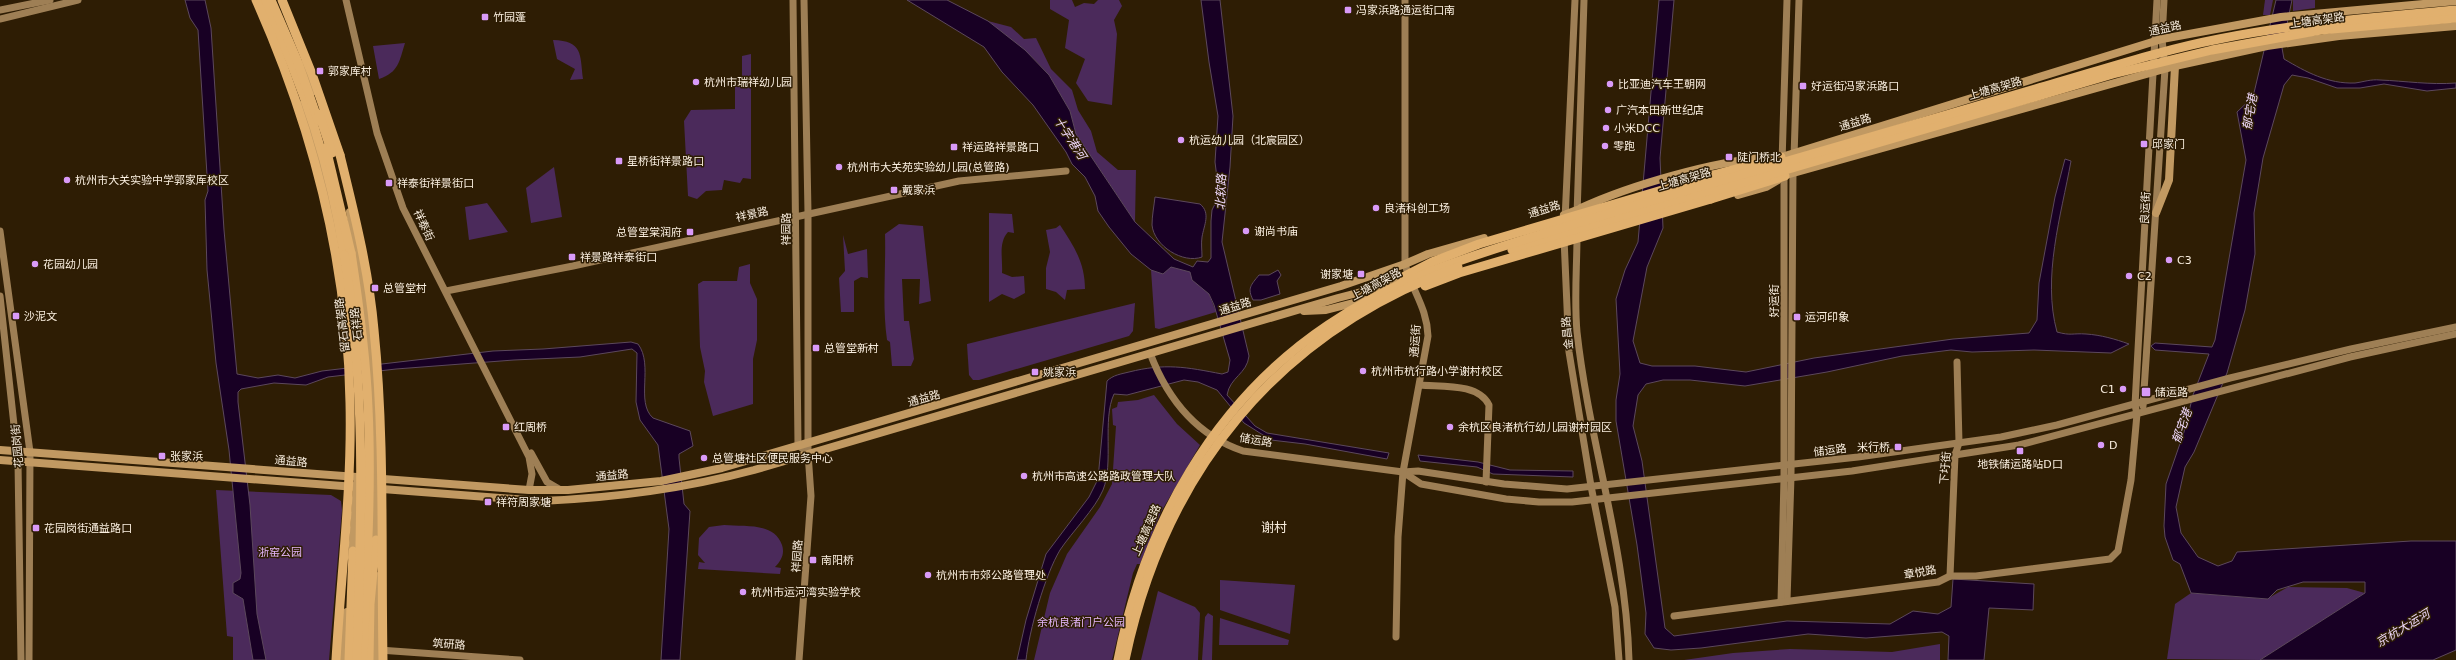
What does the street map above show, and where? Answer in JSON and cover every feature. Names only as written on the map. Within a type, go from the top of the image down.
[{"type":"highway","name":"留石高架路","points":[[256,0],[295,99],[311,152],[332,240],[344,318],[349,366],[350,440],[348,502],[336,660]]},
{"type":"highway","name":"留石高架路","points":[[264,0],[326,146],[349,243],[347,254],[357,356],[362,438],[356,660]]},
{"type":"highway","name":"留石高架路","points":[[271,0],[326,172],[347,254],[361,324],[368,408],[369,503],[363,660]]},
{"type":"highway","points":[[282,0],[312,74],[340,155],[355,217],[369,286],[379,385],[383,660]]},
{"type":"highway","name":"上塘高架路","points":[[1118,660],[1131,600],[1145,561],[1179,487],[1208,443],[1234,410],[1294,351],[1327,325],[1382,292],[1440,266],[1619,210],[2154,54],[2266,30],[2324,22],[2456,10]]},
{"type":"highway","name":"上塘高架路","points":[[1125,660],[1138,603],[1156,552],[1187,490],[1233,422],[1298,356],[1350,318],[1437,274],[1462,265],[2113,74],[2212,50],[2321,30],[2456,18]]},
{"type":"highway","points":[[307,75],[339,177],[346,215],[349,243]]},
{"type":"highway","points":[[1382,292],[1412,271],[1479,244],[1713,175],[1780,157]]},
{"type":"highway","points":[[1350,318],[1460,273],[1789,175]]},
{"type":"highway","points":[[369,660],[370,604],[376,540]]},
{"type":"highway","points":[[349,660],[353,551]]},
{"type":"main road","name":"石祥路","points":[[260,0],[291,61],[328,198],[351,324],[357,482],[353,551],[343,660]]},
{"type":"main road","name":"石祥路","points":[[276,0],[329,130],[349,208],[368,328],[372,376],[375,479],[377,660]]},
{"type":"main road","name":"通益路","points":[[0,460],[249,479],[357,482],[375,479],[529,490],[561,490],[661,481],[684,477],[759,458],[809,441],[962,399],[1243,315],[1405,264],[1428,254],[1565,215],[1577,210],[1607,209],[1751,168],[1795,152],[2158,40],[2248,22],[2303,14],[2456,1]]},
{"type":"main road","points":[[1294,312],[1326,310],[1413,289],[1564,241],[1665,212],[1766,187],[1789,175],[2175,66],[2247,50],[2296,42],[2456,26]]},
{"type":"main road","points":[[2156,213],[2169,180],[2175,66]]},
{"type":"main road","points":[[1577,210],[1640,186],[1732,163],[1780,157]]},
{"type":"main road","name":"通益路","points":[[0,450],[228,466],[357,482],[375,488],[541,501],[617,497],[663,491],[688,486],[808,453],[1294,312],[1371,288],[1468,267],[1564,241]]},
{"type":"main road","points":[[477,496],[494,488]]},
{"type":"street","points":[[0,10],[50,0]]},
{"type":"street","points":[[0,19],[78,0]]},
{"type":"street","name":"祥泰街","points":[[346,0],[377,133],[389,171],[424,254],[446,291],[523,444],[532,474],[529,490]]},
{"type":"street","name":"祥园路","points":[[793,0],[797,216],[798,445]]},
{"type":"street","name":"祥园路","points":[[799,660],[811,496],[808,453],[808,213],[804,0]]},
{"type":"street","name":"通运街","points":[[1396,637],[1398,537],[1403,472],[1426,355],[1427,318],[1409,280],[1405,264],[1405,0]]},
{"type":"street","name":"金昌路","points":[[1575,0],[1564,241],[1569,352],[1591,486],[1596,499],[1615,607],[1619,660]]},
{"type":"street","name":"金昌路","points":[[1584,0],[1575,286],[1577,331],[1589,409],[1618,550],[1626,606],[1629,660]]},
{"type":"street","name":"好运街","points":[[1787,0],[1780,157],[1789,175],[1787,466]]},
{"type":"street","name":"好运街","points":[[1784,602],[1788,477],[1785,357],[1789,175],[1795,152],[1799,0]]},
{"type":"street","name":"良运街","points":[[2137,414],[2144,403],[2165,69],[2158,40],[2157,0]]},
{"type":"street","name":"良运街","points":[[2131,480],[2137,414],[2135,405],[2153,72],[2164,0]]},
{"type":"street","name":"祥景路","points":[[446,291],[573,266],[808,213],[959,181],[1066,171]]},
{"type":"street","name":"花园岗街","points":[[0,231],[31,463],[29,660]]},
{"type":"street","name":"花园岗街","points":[[0,296],[18,462],[21,660]]},
{"type":"street","name":"储运路","points":[[1150,353],[1155,367],[1172,397],[1188,418],[1225,445],[1243,450],[1403,472],[1418,471],[1486,482],[1568,489],[1648,479],[1787,466],[2001,437],[2144,403],[2227,379],[2351,349],[2456,327]]},
{"type":"street","name":"储运路","points":[[1403,472],[1421,484],[1506,499],[1539,502],[1572,502],[1788,477],[2019,445],[2358,355],[2456,334]]},
{"type":"street","name":"下圩街","points":[[1950,576],[1955,455],[1959,443],[1957,362]]},
{"type":"street","points":[[1420,385],[1474,391],[1485,397],[1489,405],[1486,482]]},
{"type":"street","name":"祥泰街","points":[[523,444],[528,448],[546,482],[561,490]]},
{"type":"street","points":[[798,445],[808,453]]},
{"type":"street","name":"章悦路","points":[[1674,616],[1938,582],[1950,576],[1976,576],[2110,559],[2118,551],[2131,480]]},
{"type":"street","name":"筑研路","points":[[377,650],[520,660]]},
{"type":"green space","points":[[1050,0],[1072,0],[1075,7],[1084,3],[1094,4],[1098,0],[1119,0],[1122,6],[1114,20],[1117,34],[1112,105],[1088,101],[1076,83],[1085,59],[1065,48],[1069,20],[1050,9]]},
{"type":"green space","points":[[2265,0],[2273,0],[2270,15],[2263,15]]},
{"type":"green space","points":[[2293,0],[2315,0],[2315,8],[2293,11]]},
{"type":"green space","points":[[988,21],[1011,27],[1024,39],[1036,38],[1051,69],[1072,90],[1078,110],[1091,131],[1097,152],[1118,170],[1136,170],[1135,222],[1076,134],[1070,111],[1049,75],[1032,57]]},
{"type":"green space","points":[[553,40],[563,41],[575,46],[580,56],[583,79],[570,80],[575,69],[557,59]]},
{"type":"green space","points":[[405,43],[397,66],[391,73],[379,79],[373,46]]},
{"type":"green space","points":[[751,54],[751,179],[743,178],[740,183],[724,180],[722,190],[706,191],[697,199],[688,196],[684,121],[691,110],[735,109],[735,77],[742,77],[742,56]]},
{"type":"green space","points":[[554,167],[562,217],[531,223],[526,188]]},
{"type":"green space","points":[[487,203],[508,232],[469,240],[465,207]]},
{"type":"green space","points":[[989,213],[1012,214],[1014,233],[1008,232],[1003,241],[1002,273],[1012,277],[1024,276],[1025,293],[1014,299],[1002,294],[989,302]]},
{"type":"green space","points":[[899,224],[923,226],[931,301],[919,304],[920,279],[902,279],[904,321],[909,321],[914,359],[911,366],[892,366],[890,342],[887,340],[884,301],[885,234]]},
{"type":"green space","points":[[1060,225],[1078,255],[1083,271],[1085,289],[1067,290],[1065,300],[1056,292],[1046,289],[1046,268],[1050,252],[1046,230],[1056,228]]},
{"type":"green space","points":[[843,235],[848,254],[867,249],[868,278],[861,277],[854,281],[854,312],[841,312],[839,278],[845,271]]},
{"type":"green space","points":[[750,264],[750,283],[757,299],[757,340],[753,359],[753,404],[713,416],[704,382],[705,371],[700,347],[698,284],[703,281],[737,281],[739,267]]},
{"type":"green space","points":[[1169,266],[1191,271],[1209,294],[1216,312],[1159,329],[1155,328],[1151,270],[1157,271]]},
{"type":"green space","points":[[1135,303],[1133,331],[1129,336],[979,380],[973,380],[969,375],[967,344]]},
{"type":"green space","name":"余杭良渚门户公园","points":[[1154,395],[1177,424],[1200,445],[1161,512],[1140,564],[1137,564],[1133,573],[1112,660],[1034,660],[1050,593],[1067,554],[1100,507],[1112,484],[1116,426],[1113,425],[1112,409],[1117,407],[1118,402],[1138,400]]},
{"type":"green space","name":"浙窑公园","points":[[216,490],[331,495],[341,501],[342,510],[329,660],[233,660],[233,637],[227,636]]},
{"type":"green space","points":[[724,525],[758,527],[773,532],[783,548],[782,557],[775,567],[781,568],[780,574],[698,569],[699,562],[705,563],[698,555],[699,538],[709,527]]},
{"type":"green space","points":[[1220,580],[1295,585],[1290,634],[1220,610]]},
{"type":"green space","points":[[2288,587],[2347,588],[2365,593],[2260,660],[2167,659],[2175,604],[2191,593],[2267,599]]},
{"type":"green space","points":[[1158,591],[1195,607],[1200,613],[1198,660],[1141,660]]},
{"type":"green space","points":[[1208,613],[1213,616],[1212,660],[1202,660],[1205,617]]},
{"type":"green space","points":[[1220,618],[1289,640],[1288,645],[1219,645]]},
{"type":"green space","points":[[1940,644],[1940,660],[1684,660],[1733,653],[1790,649],[1892,652]]},
{"type":"water","points":[[185,0],[205,0],[211,28],[224,230],[237,374],[258,378],[278,375],[295,378],[322,371],[493,351],[543,349],[631,342],[638,344],[645,362],[645,403],[648,411],[653,418],[690,431],[693,446],[679,454],[684,504],[690,511],[680,660],[661,660],[669,529],[658,445],[640,420],[636,402],[637,353],[632,349],[580,357],[514,360],[396,369],[328,377],[306,385],[274,383],[241,389],[238,392],[238,402],[250,505],[257,614],[266,660],[253,660],[243,599],[233,593],[233,583],[240,579],[241,573],[229,450],[216,363],[207,270],[205,200],[208,191],[198,30],[190,18]]},
{"type":"water","points":[[907,0],[947,0],[988,21],[1025,50],[1049,75],[1070,111],[1076,134],[1135,222],[1174,259],[1193,267],[1197,261],[1208,262],[1211,258],[1211,221],[1212,210],[1216,202],[1217,178],[1215,162],[1218,116],[1201,0],[1220,0],[1233,116],[1230,167],[1222,242],[1249,356],[1248,362],[1231,384],[1227,395],[1255,426],[1267,433],[1389,453],[1387,459],[1305,444],[1271,440],[1244,423],[1217,390],[1198,382],[1184,380],[1127,395],[1114,394],[1109,416],[1108,467],[1103,490],[1095,505],[1065,543],[1054,561],[1038,604],[1030,634],[1026,660],[1017,660],[1026,620],[1046,554],[1089,497],[1098,479],[1107,381],[1114,376],[1123,373],[1142,369],[1165,367],[1197,369],[1222,374],[1228,372],[1230,360],[1214,305],[1209,294],[1192,280],[1190,272],[1171,267],[1163,274],[1151,270],[1131,254],[1098,211],[1095,196],[1085,177],[1072,164],[1066,152],[1033,105],[1002,72],[984,47]]},
{"type":"water","points":[[1659,0],[1674,0],[1660,158],[1663,228],[1647,267],[1633,341],[1640,363],[1652,366],[1695,366],[1746,372],[1814,358],[1953,339],[2029,333],[2037,320],[2039,283],[2055,197],[2065,159],[2071,161],[2058,225],[2052,268],[2051,290],[2057,332],[2066,334],[2097,335],[2129,344],[2111,353],[2034,350],[1972,352],[1951,350],[1902,356],[1827,372],[1745,386],[1690,380],[1663,380],[1646,384],[1638,395],[1633,426],[1642,461],[1665,628],[1674,636],[1787,621],[1890,624],[1913,611],[1938,614],[1951,607],[1953,579],[2034,584],[2033,610],[1989,608],[1984,660],[1948,660],[1949,636],[1942,632],[1866,638],[1808,634],[1701,648],[1671,650],[1654,648],[1645,634],[1646,613],[1637,545],[1616,421],[1616,400],[1620,374],[1616,299],[1625,270],[1638,242]]},
{"type":"water","points":[[2276,0],[2292,0],[2282,48],[2284,59],[2309,73],[2336,82],[2345,83],[2377,80],[2456,83],[2456,88],[2427,91],[2384,84],[2360,88],[2337,88],[2308,78],[2292,75],[2284,85],[2263,158],[2254,213],[2255,254],[2245,310],[2227,373],[2194,452],[2185,467],[2176,507],[2181,533],[2198,557],[2218,566],[2232,561],[2237,552],[2411,541],[2456,541],[2456,650],[2433,660],[2260,660],[2365,593],[2365,582],[2303,582],[2277,590],[2268,599],[2191,593],[2180,564],[2173,560],[2165,537],[2164,526],[2166,484],[2184,432],[2193,395],[2209,354],[2155,350],[2151,346],[2155,343],[2212,347],[2215,340],[2246,160],[2237,112],[2253,97]]},
{"type":"water","points":[[1155,197],[1200,204],[1206,215],[1202,240],[1202,257],[1186,258],[1178,255],[1171,252],[1158,240],[1152,225]]},
{"type":"water","points":[[1278,270],[1281,275],[1277,281],[1280,294],[1261,300],[1253,300],[1250,289],[1259,275],[1269,275]]},
{"type":"water","points":[[1418,455],[1478,462],[1510,470],[1573,471],[1573,477],[1493,474],[1477,467],[1420,461]]},
{"type":"place","name":"冯家浜路通运街口南","points":[[1348,10]]},
{"type":"place","name":"竹园蓬","points":[[485,17]]},
{"type":"place","name":"郭家库村","points":[[320,71]]},
{"type":"place","name":"杭州市瑞祥幼儿园","points":[[696,82]]},
{"type":"place","name":"比亚迪汽车王朝网","points":[[1610,84]]},
{"type":"place","name":"好运街冯家浜路口","points":[[1803,86]]},
{"type":"place","name":"广汽本田新世纪店","points":[[1608,110]]},
{"type":"place","name":"小米DCC","points":[[1606,128]]},
{"type":"place","name":"杭运幼儿园（北宸园区）","points":[[1181,140]]},
{"type":"place","name":"邱家门","points":[[2144,144]]},
{"type":"place","name":"零跑","points":[[1605,146]]},
{"type":"place","name":"祥运路祥景路口","points":[[954,147]]},
{"type":"place","name":"陡门桥北","points":[[1729,157]]},
{"type":"place","name":"星桥街祥景路口","points":[[619,161]]},
{"type":"place","name":"杭州市大关苑实验幼儿园(总管路)","points":[[839,167]]},
{"type":"place","name":"杭州市大关实验中学郭家厍校区","points":[[67,180]]},
{"type":"place","name":"祥泰街祥景街口","points":[[389,183]]},
{"type":"place","name":"戴家浜","points":[[894,190]]},
{"type":"place","name":"良渚科创工场","points":[[1376,208]]},
{"type":"place","name":"谢尚书庙","points":[[1246,231]]},
{"type":"place","name":"总管堂棠润府","points":[[690,232]]},
{"type":"place","name":"祥景路祥泰街口","points":[[572,257]]},
{"type":"place","name":"C3","points":[[2169,260]]},
{"type":"place","name":"花园幼儿园","points":[[35,264]]},
{"type":"place","name":"谢家塘","points":[[1361,274]]},
{"type":"place","name":"C2","points":[[2129,276]]},
{"type":"place","name":"总管堂村","points":[[375,288]]},
{"type":"place","name":"沙泥文","points":[[16,316]]},
{"type":"place","name":"运河印象","points":[[1797,317]]},
{"type":"place","name":"总管堂新村","points":[[816,348]]},
{"type":"place","name":"杭州市杭行路小学谢村校区","points":[[1363,371]]},
{"type":"place","name":"姚家浜","points":[[1035,372]]},
{"type":"place","name":"C1","points":[[2123,389]]},
{"type":"place","name":"储运路","points":[[2146,392]]},
{"type":"place","name":"红周桥","points":[[506,427]]},
{"type":"place","name":"余杭区良渚杭行幼儿园谢村园区","points":[[1450,427]]},
{"type":"place","name":"D","points":[[2101,445]]},
{"type":"place","name":"米行桥","points":[[1898,447]]},
{"type":"place","name":"地铁储运路站D口","points":[[2020,451]]},
{"type":"place","name":"张家浜","points":[[162,456]]},
{"type":"place","name":"总管塘社区便民服务中心","points":[[704,458]]},
{"type":"place","name":"杭州市高速公路路政管理大队","points":[[1024,476]]},
{"type":"place","name":"祥符周家塘","points":[[488,502]]},
{"type":"place","name":"花园岗街通益路口","points":[[36,528]]},
{"type":"place","name":"南阳桥","points":[[813,560]]},
{"type":"place","name":"杭州市市郊公路管理处","points":[[928,575]]},
{"type":"place","name":"杭州市运河湾实验学校","points":[[743,592]]},
{"type":"district","name":"谢村","points":[[1274,527]]},
{"type":"water label","name":"郁宅港","points":[[2250,112]]},
{"type":"water label","name":"十字港河","points":[[1070,138]]},
{"type":"water label","name":"北软路","points":[[1221,192]]},
{"type":"water label","name":"郁宅港","points":[[2182,426]]},
{"type":"water label","name":"京杭大运河","points":[[2403,628]]}]
